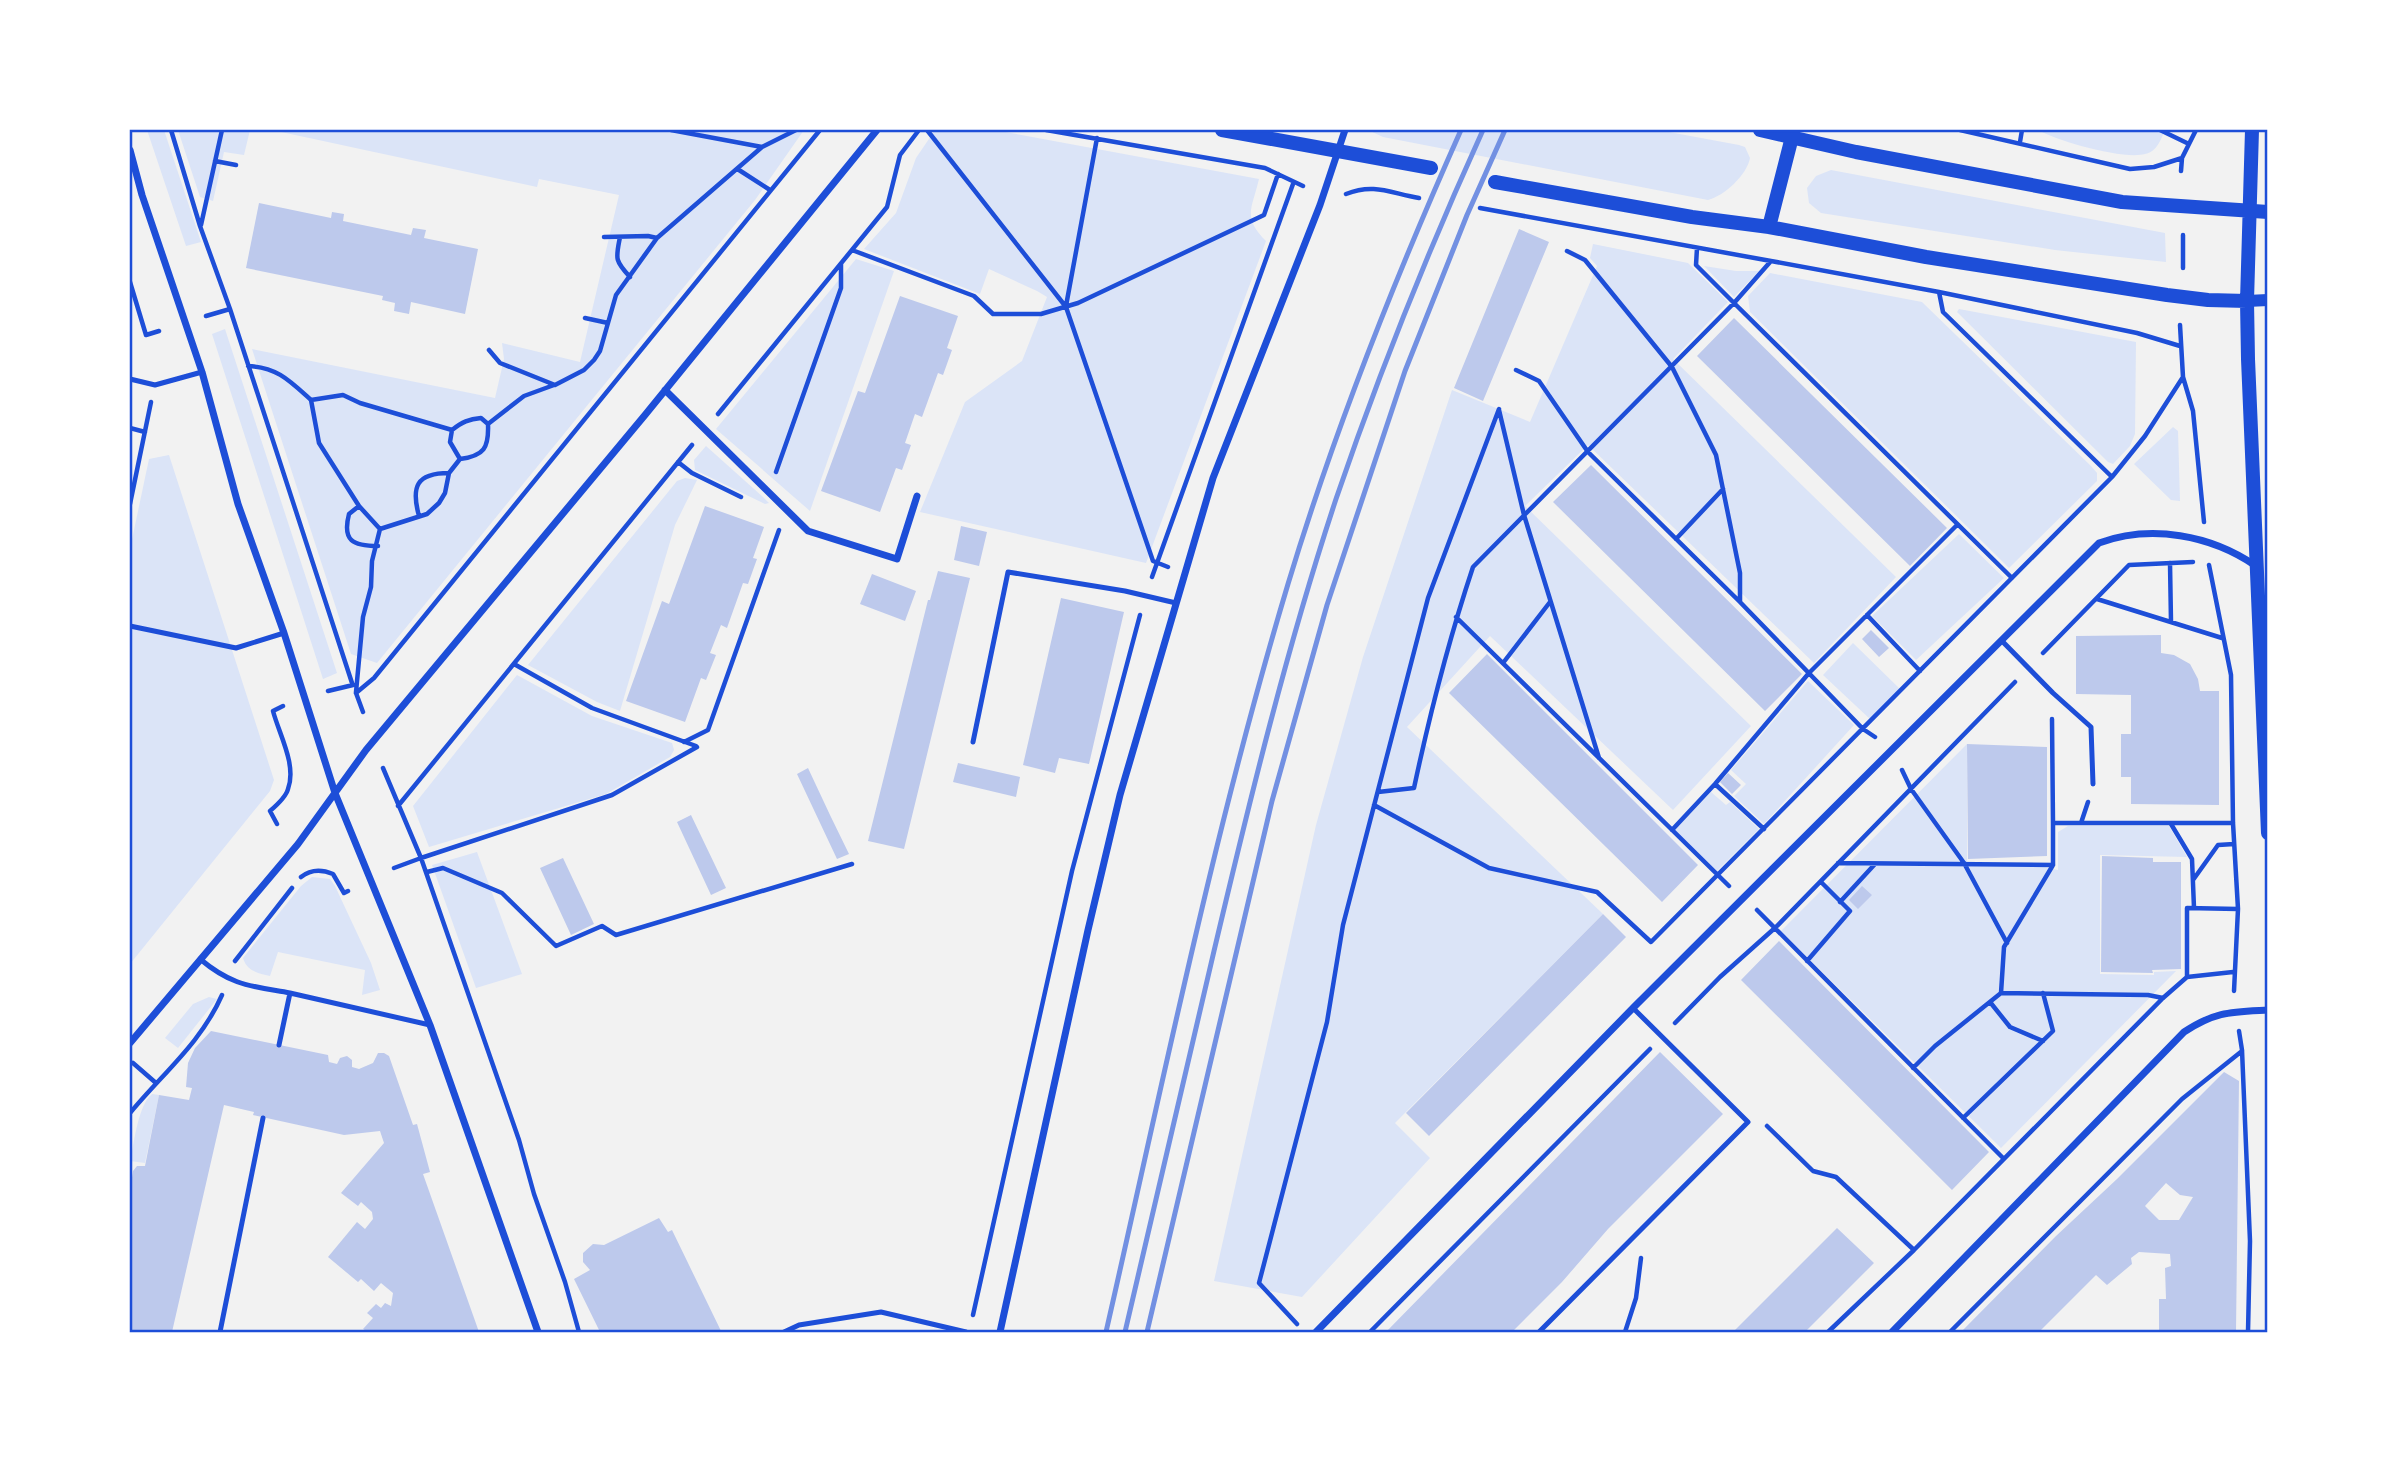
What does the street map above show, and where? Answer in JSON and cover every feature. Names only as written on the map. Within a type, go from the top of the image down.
[{"type":"main road","points":[[1222,130],[1431,168]]},
{"type":"main road","points":[[1760,130],[1856,152],[2122,202],[2267,212]]},
{"type":"main road","points":[[2252,130],[2247,301],[2267,833]]},
{"type":"main road","points":[[1769,227],[1792,137]]},
{"type":"main road","points":[[1495,182],[1692,217],[1769,227],[1926,257],[2167,295],[2247,301]]},
{"type":"street","points":[[130,1043],[298,844],[366,750],[877,130]]},
{"type":"street","points":[[1000,1332],[1120,795],[1213,478],[1320,205],[1345,130]]},
{"type":"street","points":[[130,150],[142,195],[202,372],[238,504],[284,634],[335,793],[430,1025],[538,1332]]},
{"type":"street","points":[[2247,301],[2267,300]]},
{"type":"street","points":[[665,390],[808,531],[897,559],[917,496]]},
{"type":"street","points":[[1316,1332],[1633,1008],[2099,543],[2117,536],[2164,534],[2205,541],[2241,556],[2257,568]]},
{"type":"street","points":[[1892,1332],[2184,1032],[2207,1017],[2267,1010]]},
{"type":"lane","points":[[130,379],[155,385],[202,372]]},
{"type":"lane","points":[[973,742],[1008,572],[1125,591],[1176,603]]},
{"type":"lane","points":[[130,626],[236,648],[284,634]]},
{"type":"lane","points":[[2002,641],[2091,727],[2093,784]]},
{"type":"lane","points":[[200,959],[234,982],[430,1025]]},
{"type":"lane","points":[[279,1045],[290,993]]},
{"type":"lane","points":[[1539,1332],[1748,1122],[1633,1008]]},
{"type":"lane","points":[[220,1332],[263,1118]]},
{"type":"lane","points":[[784,1332],[799,1325],[881,1312],[968,1330]]},
{"type":"path","points":[[171,130],[200,226],[363,712]]},
{"type":"path","points":[[200,226],[222,130]]},
{"type":"path","points":[[671,130],[762,147]]},
{"type":"path","points":[[380,529],[427,514],[445,493],[449,473],[460,459],[470,458],[487,445],[488,424],[524,396],[555,385],[584,370],[600,351],[616,295],[657,238],[679,217],[739,170],[762,147],[796,130]]},
{"type":"path","points":[[356,693],[374,678],[820,130]]},
{"type":"path","points":[[398,806],[887,207],[900,155],[919,130]]},
{"type":"path","points":[[927,130],[1066,307],[1153,561]]},
{"type":"path","points":[[1046,130],[1265,168],[1293,184],[1303,186]]},
{"type":"path","points":[[1960,130],[2130,169],[2154,167],[2182,158]]},
{"type":"path","points":[[2020,142],[2022,130]]},
{"type":"path","points":[[2160,130],[2189,144]]},
{"type":"path","points":[[2181,172],[2182,158],[2196,130]]},
{"type":"path","points":[[1066,307],[1097,138]]},
{"type":"path","points":[[215,161],[236,165]]},
{"type":"path","points":[[739,170],[770,190]]},
{"type":"path","points":[[852,250],[974,296],[993,314],[1041,314],[1066,307],[1264,215],[1278,174]]},
{"type":"path","points":[[1346,194],[1360,188],[1373,187],[1419,198]]},
{"type":"path","points":[[1480,208],[1939,292],[2137,333],[2180,346]]},
{"type":"path","points":[[2183,236],[2183,268]]},
{"type":"path","points":[[604,237],[657,238]]},
{"type":"path","points":[[620,237],[615,254],[620,266],[630,277]]},
{"type":"path","points":[[1697,248],[1696,265],[2012,578]]},
{"type":"path","points":[[1567,251],[1585,260],[1672,366],[1716,455],[1740,573],[1740,602]]},
{"type":"path","points":[[1378,792],[1414,788],[1433,701],[1456,617],[1474,567],[1734,303],[1771,261]]},
{"type":"path","points":[[769,493],[841,288],[841,263]]},
{"type":"path","points":[[130,282],[146,335],[159,331]]},
{"type":"path","points":[[1939,292],[1943,312],[2112,477]]},
{"type":"path","points":[[206,317],[230,309]]},
{"type":"path","points":[[585,318],[608,323]]},
{"type":"path","points":[[2179,325],[2183,377],[2193,411],[2204,522]]},
{"type":"path","points":[[489,350],[500,363],[555,385]]},
{"type":"path","points":[[248,366],[274,370],[311,400],[320,443],[359,506],[380,529],[372,562],[371,587],[363,617],[356,693]]},
{"type":"path","points":[[1516,370],[1539,381],[1588,452],[1740,602],[1863,729],[1892,749],[1911,789],[1964,863],[2007,943]]},
{"type":"path","points":[[1374,805],[1489,868],[1597,892],[1651,942],[2112,477],[2145,436],[2183,377]]},
{"type":"path","points":[[130,504],[155,385]]},
{"type":"path","points":[[311,400],[343,395],[360,403],[452,430]]},
{"type":"path","points":[[1305,1332],[1259,1283],[1327,1022],[1343,925],[1428,598],[1499,409],[1524,515],[1600,760]]},
{"type":"path","points":[[460,459],[450,442],[452,430],[471,419],[481,418],[488,424]]},
{"type":"path","points":[[130,428],[145,432]]},
{"type":"path","points":[[678,462],[692,473],[750,501]]},
{"type":"path","points":[[418,516],[414,499],[421,480],[433,473],[449,473]]},
{"type":"path","points":[[1676,539],[1724,489]]},
{"type":"path","points":[[359,506],[349,514],[345,528],[350,540],[361,546],[378,546]]},
{"type":"path","points":[[1672,830],[1715,784],[1809,673],[1958,525]]},
{"type":"path","points":[[684,742],[708,730],[779,537],[779,528]]},
{"type":"path","points":[[1370,1332],[1720,977],[1821,882],[2129,565],[2195,562]]},
{"type":"path","points":[[2208,562],[2231,674],[2233,823],[2238,909],[2234,995]]},
{"type":"path","points":[[2170,563],[2171,622]]},
{"type":"path","points":[[2097,599],[2222,638]]},
{"type":"path","points":[[1503,663],[1550,602]]},
{"type":"path","points":[[1867,615],[1920,671]]},
{"type":"path","points":[[394,868],[612,795],[697,747],[592,708],[514,664]]},
{"type":"path","points":[[328,691],[352,683]]},
{"type":"path","points":[[2001,993],[2007,943],[2053,865],[2053,693]]},
{"type":"path","points":[[277,824],[270,811],[288,791],[290,779],[285,749],[273,711],[283,706]]},
{"type":"path","points":[[383,768],[427,872],[519,1140],[579,1332]]},
{"type":"path","points":[[1715,784],[1764,829]]},
{"type":"path","points":[[968,1330],[1086,817]]},
{"type":"path","points":[[2053,823],[2233,823]]},
{"type":"path","points":[[2171,823],[2192,859],[2194,908]]},
{"type":"path","points":[[2193,880],[2218,845],[2234,844]]},
{"type":"path","points":[[1838,863],[2053,865]]},
{"type":"path","points":[[427,872],[443,868],[502,894],[556,946],[579,933],[602,926],[616,935],[852,864]]},
{"type":"path","points":[[1840,902],[1875,864]]},
{"type":"path","points":[[299,873],[301,877],[317,870],[333,874],[344,893],[348,891]]},
{"type":"path","points":[[1807,961],[1850,911],[1821,882]]},
{"type":"path","points":[[2188,977],[2187,908],[2238,909]]},
{"type":"path","points":[[1828,1332],[1914,1250],[2163,998],[2188,977],[2233,972]]},
{"type":"path","points":[[1913,1068],[1935,1046],[2001,993],[2148,995],[2163,998]]},
{"type":"path","points":[[1963,1118],[2053,1031],[2043,993]]},
{"type":"path","points":[[1990,1002],[2010,1027],[2043,1041]]},
{"type":"path","points":[[2241,1042],[2250,1241],[2248,1332]]},
{"type":"path","points":[[1950,1332],[2182,1099],[2242,1050]]},
{"type":"path","points":[[130,1061],[156,1083]]},
{"type":"path","points":[[1748,1122],[1763,1123],[1813,1171],[1836,1177],[1914,1250]]},
{"type":"path","points":[[1625,1332],[1636,1298],[1639,1275],[1642,1244],[1636,1234]]},
{"type":"shaded area","points":[[147,130],[164,130],[201,242],[186,246]]},
{"type":"shaded area","points":[[178,130],[250,130],[244,155],[224,152],[213,201],[200,197]]},
{"type":"shaded area","points":[[272,130],[804,130],[755,200],[377,663],[351,654],[252,349],[495,398],[504,359],[502,343],[580,362],[619,195],[539,179],[537,187]]},
{"type":"shaded area","points":[[935,130],[995,130],[1259,179],[1251,219],[1266,241],[1146,563],[920,512],[965,402],[1022,361],[1047,297],[989,269],[980,294],[864,249],[896,213],[916,158]]},
{"type":"shaded area","points":[[1368,130],[1658,130],[1739,145],[1745,147],[1750,158],[1734,184],[1708,200],[1383,137]]},
{"type":"shaded area","points":[[2038,130],[2165,130],[2153,151],[2135,155],[2091,148]]},
{"type":"shaded area","points":[[1831,170],[2165,233],[2166,262],[2055,250],[1821,213],[1809,203],[1807,188],[1816,176]]},
{"type":"shaded area","points":[[1593,244],[1688,263],[1728,302],[1673,359],[1896,577],[1814,663],[1588,445],[1525,506],[1751,726],[1673,810],[1490,636],[1407,727],[1603,914],[1395,1123],[1430,1158],[1302,1297],[1214,1281],[1316,825],[1363,657],[1452,390],[1530,422],[1597,266],[1590,258]]},
{"type":"shaded area","points":[[856,259],[894,271],[810,511],[716,429]]},
{"type":"shaded area","points":[[1704,266],[1736,271],[1759,271],[1734,297]]},
{"type":"shaded area","points":[[1770,273],[1922,302],[2091,466],[2097,473],[2097,481],[2009,568],[1750,312],[1748,296]]},
{"type":"shaded area","points":[[1959,309],[2136,342],[2135,434],[2130,446],[2113,464],[2108,462],[1957,312]]},
{"type":"shaded area","points":[[225,329],[337,673],[323,679],[212,334]]},
{"type":"shaded area","points":[[2173,427],[2178,431],[2180,501],[2171,500],[2134,464]]},
{"type":"shaded area","points":[[706,446],[769,503],[765,504],[695,470],[694,460]]},
{"type":"shaded area","points":[[169,455],[274,780],[270,791],[130,964],[130,549],[149,459]]},
{"type":"shaded area","points":[[685,478],[697,480],[675,525],[620,711],[597,702],[528,665],[677,481]]},
{"type":"shaded area","points":[[1959,534],[2004,578],[1916,660],[1872,616]]},
{"type":"shaded area","points":[[1853,643],[1900,689],[1871,720],[1823,675]]},
{"type":"shaded area","points":[[517,675],[592,716],[672,743],[674,750],[670,757],[606,794],[429,847],[413,806]]},
{"type":"shaded area","points":[[1808,681],[1854,725],[1764,824],[1734,796],[1746,784],[1731,770]]},
{"type":"shaded area","points":[[1967,744],[1967,866],[2045,867],[2058,870],[2058,832],[2068,826],[2169,826],[2187,857],[2100,855],[2100,974],[2154,975],[2154,972],[2176,971],[2001,1148],[1781,931]]},
{"type":"shaded area","points":[[1711,792],[1726,805],[1730,802],[1759,829],[1717,871],[1675,830]]},
{"type":"shaded area","points":[[477,852],[522,974],[476,988],[432,865]]},
{"type":"shaded area","points":[[312,877],[330,879],[335,886],[371,963],[380,990],[362,995],[365,970],[278,952],[270,976],[253,971],[247,966],[243,958],[301,886]]},
{"type":"shaded area","points":[[209,997],[217,999],[178,1048],[165,1038],[193,1004]]},
{"type":"shaded area","points":[[152,1094],[159,1095],[145,1163],[130,1161],[140,1116]]},
{"type":"building","points":[[259,203],[331,218],[332,212],[344,214],[343,221],[411,235],[413,228],[426,230],[424,238],[478,249],[465,314],[411,302],[409,314],[394,311],[395,303],[382,300],[383,296],[246,268]]},
{"type":"building","points":[[1519,229],[1549,242],[1483,401],[1454,388]]},
{"type":"building","points":[[900,296],[958,316],[947,348],[952,350],[943,375],[938,373],[922,417],[915,414],[905,443],[911,445],[902,470],[896,468],[880,512],[821,491],[858,391],[865,393]]},
{"type":"building","points":[[1734,318],[1947,528],[1910,566],[1697,356]]},
{"type":"building","points":[[1591,465],[1802,674],[1765,711],[1553,502]]},
{"type":"building","points":[[705,506],[764,527],[753,558],[757,559],[748,584],[743,583],[727,628],[721,625],[710,653],[716,655],[706,680],[701,678],[685,722],[626,701],[662,601],[669,604]]},
{"type":"building","points":[[961,526],[987,532],[979,566],[954,560]]},
{"type":"building","points":[[938,571],[970,578],[904,849],[868,841],[928,600]]},
{"type":"building","points":[[872,574],[916,591],[905,621],[860,604]]},
{"type":"building","points":[[1061,598],[1124,612],[1089,764],[1059,758],[1055,773],[1023,765]]},
{"type":"building","points":[[1871,630],[1889,648],[1879,657],[1862,639]]},
{"type":"building","points":[[2161,635],[2161,653],[2174,655],[2190,664],[2198,679],[2200,691],[2219,691],[2219,805],[2131,804],[2131,777],[2121,777],[2121,734],[2131,734],[2131,695],[2076,694],[2076,636]]},
{"type":"building","points":[[1487,654],[1698,865],[1662,902],[1449,693]]},
{"type":"building","points":[[1967,744],[2047,747],[2047,856],[1968,859]]},
{"type":"building","points":[[958,763],[1020,777],[1016,797],[953,782]]},
{"type":"building","points":[[808,768],[849,854],[837,859],[797,774]]},
{"type":"building","points":[[1728,773],[1741,785],[1732,794],[1720,782]]},
{"type":"building","points":[[691,815],[726,888],[711,895],[677,822]]},
{"type":"building","points":[[2102,856],[2153,858],[2153,862],[2181,862],[2181,969],[2152,970],[2153,973],[2101,972]]},
{"type":"building","points":[[563,858],[594,924],[571,935],[540,868]]},
{"type":"building","points":[[1862,886],[1872,895],[1858,909],[1849,900]]},
{"type":"building","points":[[1603,914],[1626,937],[1429,1136],[1406,1113]]},
{"type":"building","points":[[1779,941],[1989,1152],[1952,1190],[1741,980]]},
{"type":"building","points":[[211,1031],[328,1055],[329,1062],[337,1064],[340,1058],[347,1056],[352,1060],[352,1067],[359,1069],[373,1063],[378,1053],[389,1056],[413,1125],[417,1124],[430,1172],[423,1174],[479,1332],[368,1332],[363,1329],[373,1318],[367,1313],[376,1304],[381,1308],[385,1303],[391,1306],[393,1293],[381,1283],[374,1291],[361,1279],[358,1282],[328,1257],[357,1222],[365,1229],[373,1219],[372,1212],[361,1202],[358,1206],[341,1193],[384,1143],[380,1131],[344,1135],[253,1115],[254,1112],[224,1105],[172,1332],[130,1332],[130,1190],[133,1171],[137,1166],[145,1166],[159,1095],[189,1100],[192,1088],[186,1087],[188,1063],[195,1048]]},
{"type":"building","points":[[1660,1052],[1723,1114],[1608,1229],[1562,1282],[1512,1332],[1386,1332]]},
{"type":"building","points":[[2224,1072],[2239,1081],[2236,1332],[2159,1332],[2159,1299],[2166,1299],[2165,1268],[2171,1266],[2170,1254],[2139,1252],[2131,1258],[2132,1264],[2107,1285],[2096,1275],[2039,1332],[1961,1332],[2056,1236]],"holes":[[[2166,1183],[2180,1195],[2193,1197],[2179,1220],[2159,1220],[2145,1206]]]},
{"type":"building","points":[[659,1218],[668,1232],[672,1230],[721,1331],[600,1332],[574,1279],[590,1270],[583,1262],[583,1253],[593,1244],[604,1245]]},
{"type":"building","points":[[1837,1228],[1874,1263],[1805,1332],[1733,1332]]},
{"type":"railway","points":[[1106,1332],[1213,863],[1288,584],[1367,354],[1461,130]]},
{"type":"railway","points":[[1125,1332],[1241,837],[1301,611],[1352,452],[1387,359],[1483,130]]},
{"type":"railway","points":[[1147,1332],[1272,801],[1327,605],[1405,371],[1467,215],[1505,130]]}]
